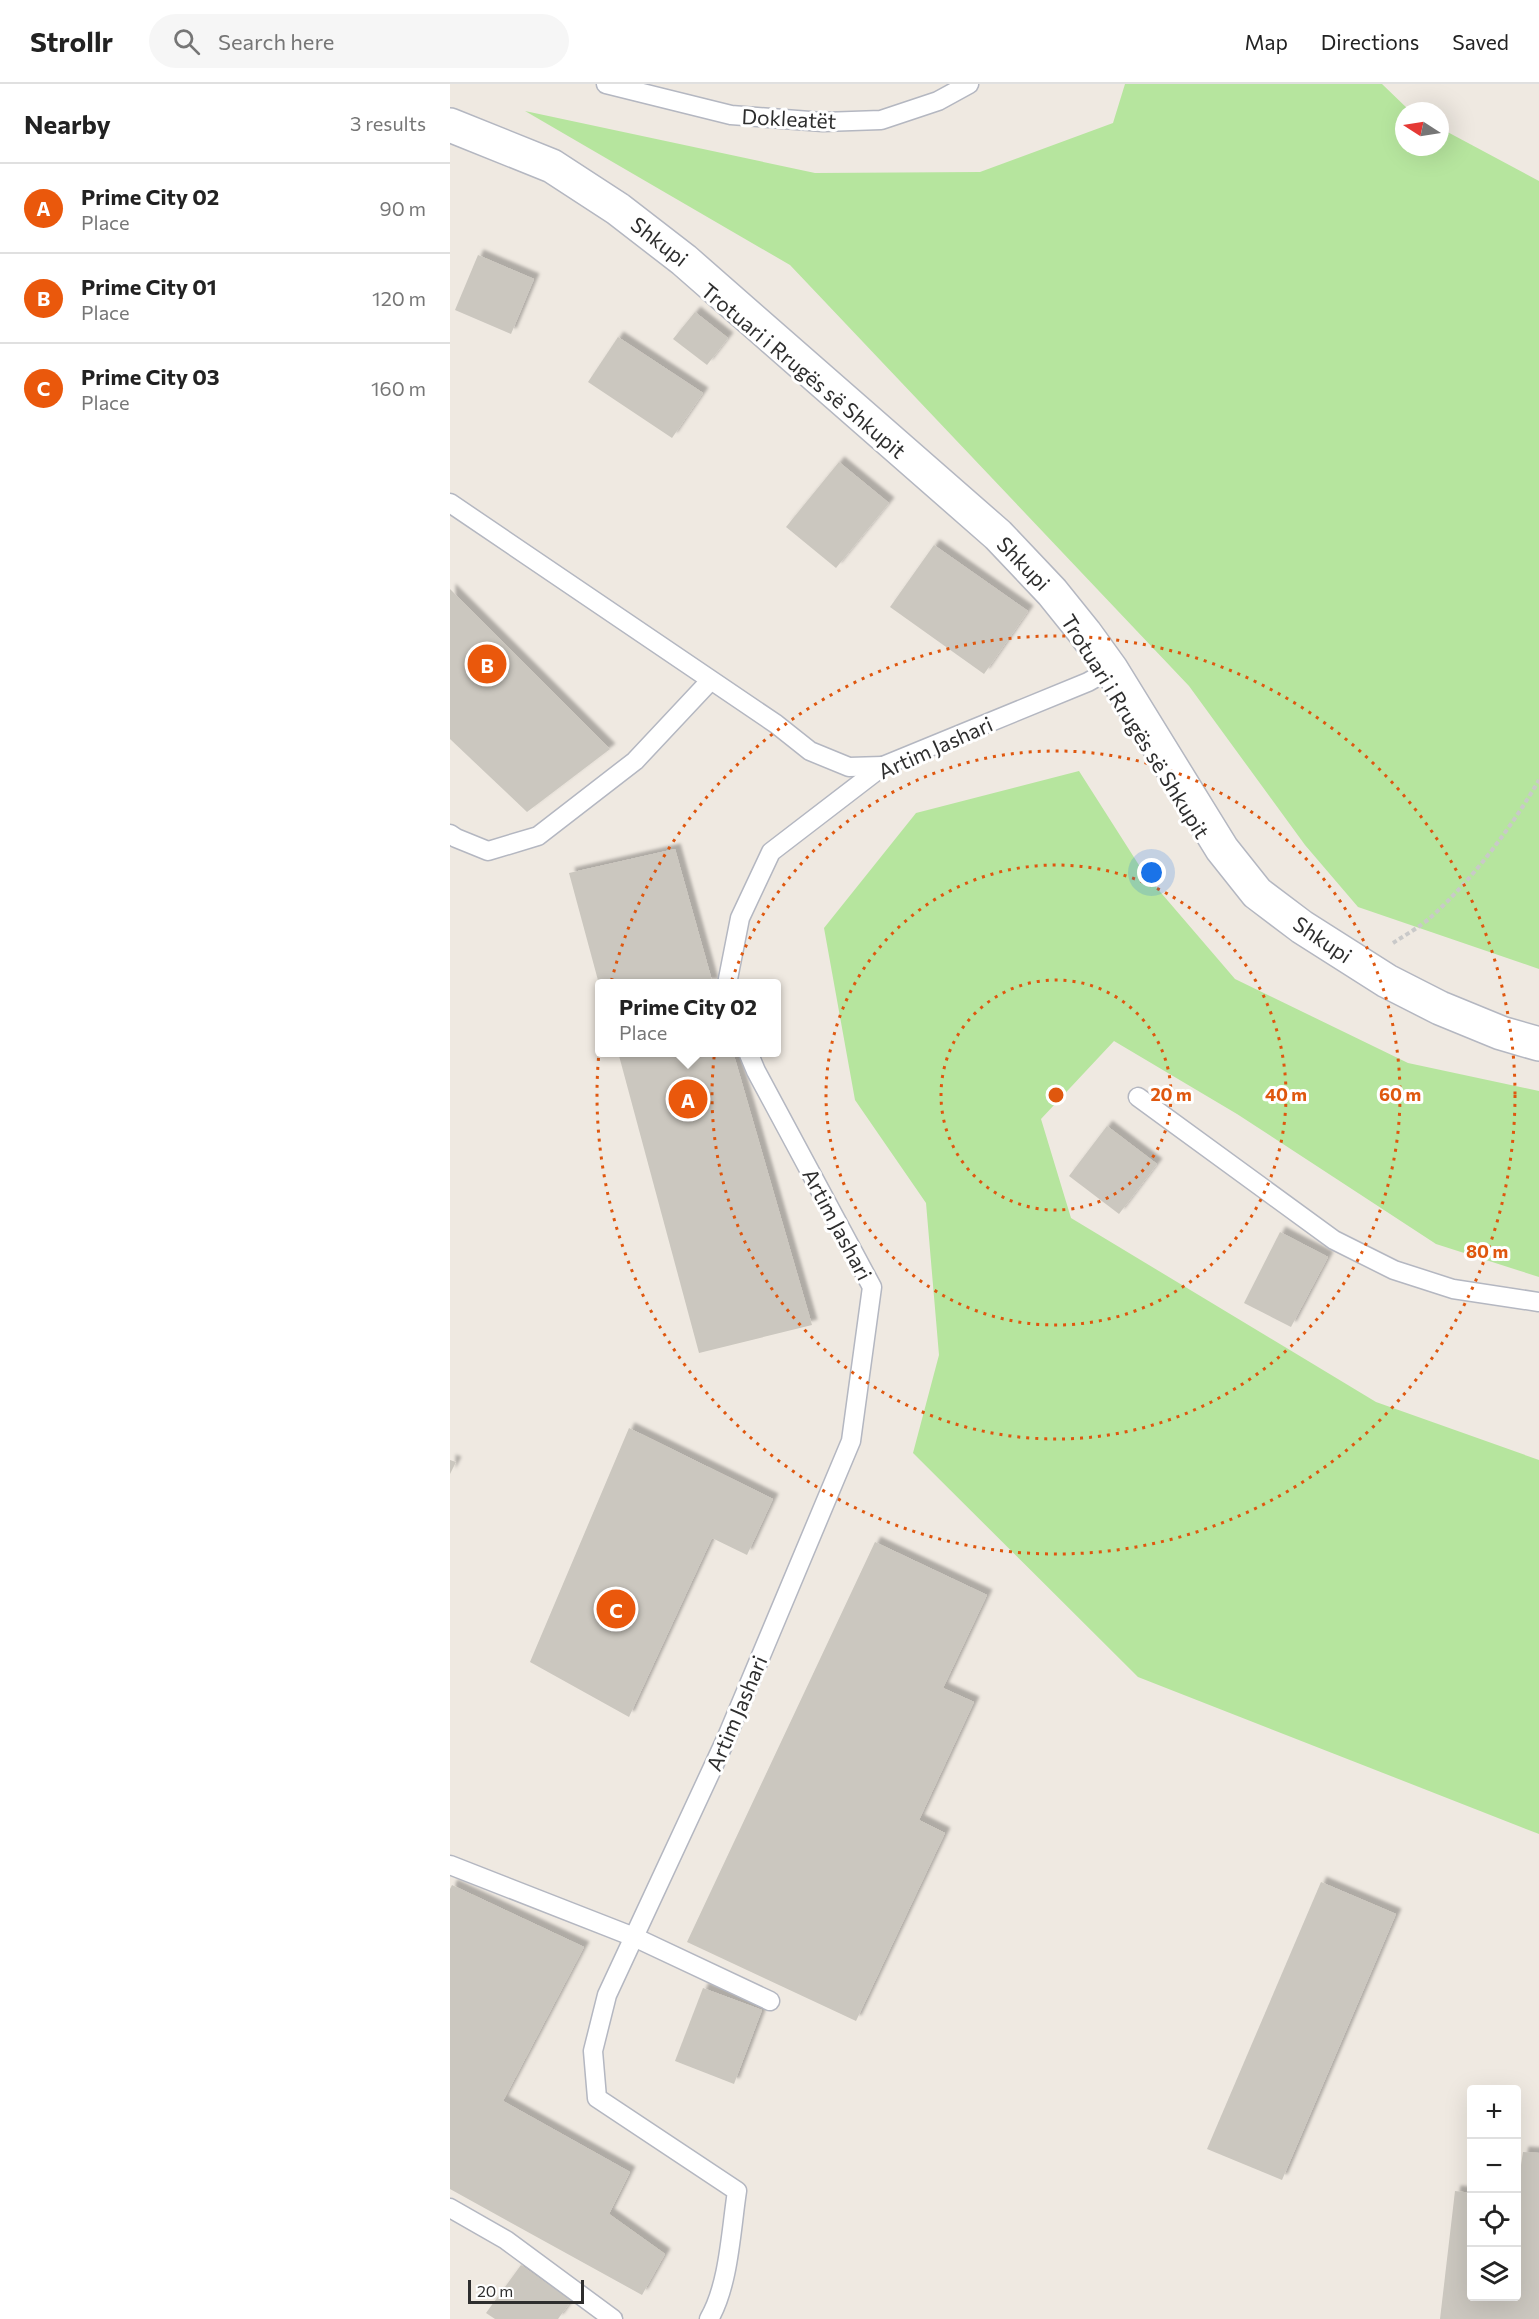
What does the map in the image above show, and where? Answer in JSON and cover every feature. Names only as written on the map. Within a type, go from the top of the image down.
[{"type":"street","name":"Shkupi","points":[[450,125],[552,166],[618,209],[684,260],[998,536],[1052,592],[1111,669],[1222,849],[1257,893],[1302,927],[1361,965],[1440,1008],[1501,1033],[1539,1044]]},
{"type":"lane","name":"Dokleatët","points":[[606,84],[731,115],[823,122],[881,120],[938,101],[969,84]]},
{"type":"lane","points":[[450,503],[776,724],[810,751],[849,766],[883,766]]},
{"type":"lane","name":"Artim Jashari","points":[[728,979],[740,918],[771,852],[883,766],[1088,682],[1111,669]]},
{"type":"lane","points":[[450,834],[488,851],[538,836],[635,761],[710,681]]},
{"type":"lane","name":"Artim Jashari","points":[[708,2319],[714,2309],[725,2271],[737,2190],[597,2098],[593,2051],[607,1995],[726,1739],[851,1441],[872,1287],[750,1057]]},
{"type":"lane","points":[[1138,1097],[1334,1240],[1394,1270],[1453,1288],[1539,1302]]},
{"type":"lane","points":[[450,1865],[634,1937],[770,2001]]},
{"type":"lane","points":[[450,2208],[506,2240],[613,2319]]},
{"type":"path","points":[[1361,965],[1430,918],[1461,886],[1516,819],[1539,780]]},
{"type":"green space","points":[[1125,84],[1382,84],[1401,102],[1395,102],[1395,156],[1449,156],[1449,133],[1539,181],[1539,969],[1358,907],[1305,845],[1189,686],[790,265],[525,111],[815,173],[980,172],[1113,123]]},
{"type":"green space","points":[[1079,771],[1144,873],[1235,979],[1408,1063],[1539,1091],[1539,1277],[1436,1244],[1237,1114],[1114,1041],[1041,1119],[1071,1218],[1376,1402],[1539,1460],[1539,1834],[1138,1677],[913,1453],[939,1355],[926,1203],[855,1100],[824,928],[916,813]]},
{"type":"building","points":[[478,255],[534,279],[511,334],[455,310]]},
{"type":"building","points":[[695,312],[728,338],[707,365],[673,339]]},
{"type":"building","points":[[618,337],[703,393],[672,438],[588,382]]},
{"type":"building","points":[[839,462],[889,503],[836,568],[786,527]]},
{"type":"building","points":[[934,545],[1028,611],[984,674],[890,607]]},
{"type":"building","points":[[450,589],[610,749],[527,812],[450,739]]},
{"type":"building","points":[[675,849],[712,979],[598,979],[569,873]]},
{"type":"building","points":[[619,1057],[734,1057],[812,1325],[699,1353]]},
{"type":"building","points":[[1107,1126],[1157,1164],[1119,1214],[1069,1176]]},
{"type":"building","points":[[1280,1232],[1328,1257],[1291,1327],[1244,1303]]},
{"type":"building","points":[[629,1428],[773,1499],[747,1555],[712,1538],[629,1717],[530,1662]]},
{"type":"building","points":[[450,1460],[456,1462],[450,1474]]},
{"type":"building","points":[[875,1542],[987,1595],[943,1688],[974,1702],[919,1820],[945,1833],[856,2021],[687,1942]]},
{"type":"building","points":[[1321,1882],[1396,1914],[1282,2180],[1207,2149]]},
{"type":"building","points":[[452,1885],[584,1947],[503,2101],[630,2172],[609,2214],[665,2254],[642,2295],[450,2189],[450,1889]]},
{"type":"building","points":[[703,1988],[762,2010],[734,2084],[675,2061]]},
{"type":"building","points":[[1523,2152],[1539,2153],[1539,2319],[1440,2319],[1455,2191],[1467,2192],[1467,2301],[1521,2301],[1521,2165]]},
{"type":"building","points":[[521,2265],[571,2301],[558,2319],[495,2319],[486,2313]]},
{"type":"place","name":"Prime City 01","points":[[487,664]]},
{"type":"place","name":"Prime City 02","points":[[688,1099]]},
{"type":"place","name":"Prime City 03","points":[[616,1609]]}]
